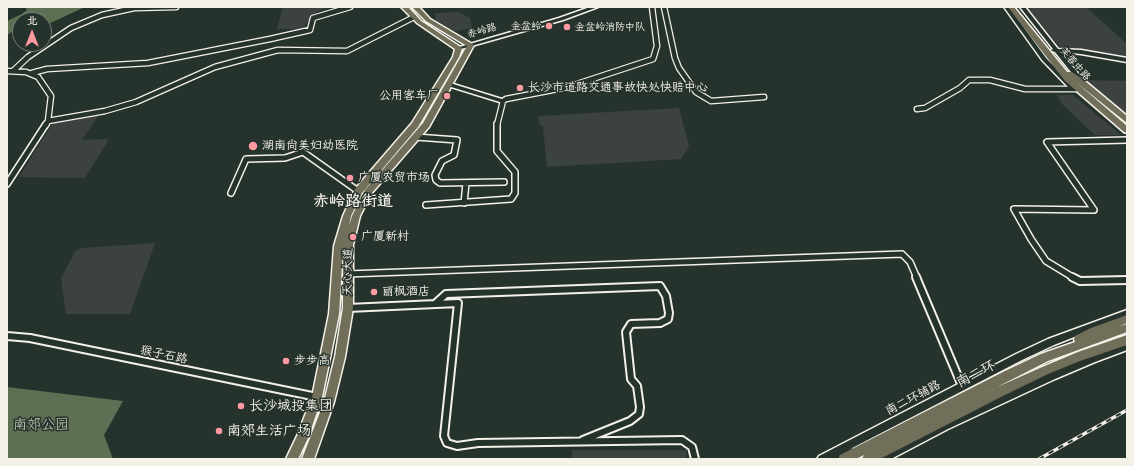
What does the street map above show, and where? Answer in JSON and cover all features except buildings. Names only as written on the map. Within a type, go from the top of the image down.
[{"type":"main road","points":[[404,7],[419,22],[459,48]]},
{"type":"main road","points":[[414,7],[428,20],[469,44]]},
{"type":"main road","name":"赤岭路","points":[[459,48],[480,40],[534,25],[588,7]]},
{"type":"main road","name":"赤岭路","points":[[469,44],[561,19],[595,7]]},
{"type":"main road","name":"芙蓉中路","points":[[1011,7],[1069,77],[1124,123],[1127,130]]},
{"type":"main road","name":"芙蓉中路","points":[[1016,7],[1053,50],[1069,77]]},
{"type":"main road","name":"天心大道","points":[[308,459],[323,421],[332,392],[340,357],[348,308],[348,245],[356,216],[368,192],[426,125],[450,85],[469,44]]},
{"type":"main road","name":"天心大道","points":[[292,456],[316,396],[328,348],[334,314],[339,246],[347,216],[358,191],[415,125],[456,57],[459,48]]},
{"type":"main road","points":[[1069,77],[1127,136]]},
{"type":"main road","points":[[1069,77],[1078,87],[1124,123]]},
{"type":"main road","points":[[1045,357],[1095,331],[1127,318]]},
{"type":"main road","name":"南二环","points":[[874,455],[1009,374],[1045,357],[1127,328]]},
{"type":"main road","name":"南二环","points":[[844,459],[874,455],[1044,371],[1078,357],[1127,340]]},
{"type":"main road","points":[[832,459],[874,455]]},
{"type":"street","points":[[13,71],[28,57],[71,28],[102,14],[134,8],[176,7]]},
{"type":"street","points":[[7,71],[32,73],[47,69],[148,63],[310,30],[313,18],[350,7]]},
{"type":"street","points":[[450,85],[503,101],[506,99],[568,87],[643,63],[653,58],[657,46],[652,7]]},
{"type":"street","points":[[664,7],[675,58],[696,92],[705,98],[719,102],[764,97]]},
{"type":"street","points":[[1006,7],[1044,59],[1078,87]]},
{"type":"street","points":[[1022,7],[1078,87]]},
{"type":"street","points":[[48,120],[104,111],[136,102],[201,73],[244,58],[278,50],[347,51],[414,17]]},
{"type":"street","points":[[1053,50],[1081,52],[1127,60]]},
{"type":"street","points":[[7,184],[48,120],[51,112],[51,96],[41,80],[32,73]]},
{"type":"street","points":[[917,109],[925,108],[960,88],[969,80],[990,80],[1025,89],[1078,87]]},
{"type":"street","points":[[426,205],[511,199],[515,193],[515,172],[497,151],[497,123],[503,101]]},
{"type":"street","points":[[416,138],[457,140],[454,155],[442,161],[435,175],[436,180],[440,183],[504,182]]},
{"type":"street","points":[[1127,140],[1047,142],[1094,210],[1014,209],[1031,239],[1046,261],[1062,272],[1080,281],[1127,280]]},
{"type":"street","points":[[231,193],[246,159],[285,158],[303,152],[358,191]]},
{"type":"street","points":[[464,202],[466,182]]},
{"type":"street","points":[[347,274],[902,254],[910,262],[962,386]]},
{"type":"street","points":[[435,304],[446,294],[660,286],[666,296],[669,313],[668,319],[660,323],[631,324],[626,332],[631,379],[637,386],[640,407],[639,414],[630,421],[579,442]]},
{"type":"street","points":[[348,308],[458,303],[444,436],[447,443],[457,446],[478,443],[682,440],[692,447],[695,459]]},
{"type":"street","name":"南二环辅路","points":[[822,459],[962,386],[1051,342],[1127,313]]},
{"type":"street","name":"猴子石路","points":[[7,336],[30,338],[316,396]]},
{"type":"street","points":[[874,455],[945,426],[1052,376],[1127,346]]},
{"type":"shaded area","points":[[283,7],[332,7],[317,11],[302,29],[277,29]]},
{"type":"shaded area","points":[[1027,7],[1086,7],[1127,44],[1127,57],[1060,47]]},
{"type":"shaded area","points":[[459,12],[470,18],[472,28],[455,31],[436,21],[435,13]]},
{"type":"shaded area","points":[[1085,80],[1127,81],[1127,116],[1087,83]]},
{"type":"shaded area","points":[[1057,95],[1073,95],[1121,135],[1095,135],[1062,104]]},
{"type":"shaded area","points":[[679,108],[689,146],[681,159],[547,167],[543,127],[539,124],[538,116]]},
{"type":"shaded area","points":[[100,113],[82,140],[109,139],[85,178],[19,177],[52,124]]},
{"type":"shaded area","points":[[155,243],[130,314],[66,314],[61,278],[75,252],[81,248]]},
{"type":"shaded area","points":[[572,450],[686,450],[687,459],[572,459]]},
{"type":"green space","points":[[25,7],[85,7],[52,22],[52,12],[24,12],[27,10]]},
{"type":"green space","points":[[12,19],[12,32],[7,35],[7,21]]},
{"type":"green space","name":"南郊公园","points":[[7,387],[123,401],[104,435],[113,459],[7,459]]},
{"type":"railway","points":[[1039,459],[1127,410]]},
{"type":"place","name":"金盆岭","points":[[549,26]]},
{"type":"place","name":"金盆岭消防中队","points":[[567,27]]},
{"type":"place","name":"长沙市道路交通事故快处快赔中心","points":[[520,88]]},
{"type":"place","name":"公用客车厂","points":[[447,96]]},
{"type":"place","name":"湖南尚美妇幼医院","points":[[253,146]]},
{"type":"place","name":"广厦农贸市场","points":[[350,178]]},
{"type":"place","name":"广厦新村","points":[[353,237]]},
{"type":"place","name":"丽枫酒店","points":[[374,292]]},
{"type":"place","name":"步步高","points":[[286,361]]},
{"type":"place","name":"长沙城投集团","points":[[241,406]]},
{"type":"place","name":"南郊生活广场","points":[[219,431]]},
{"type":"district","name":"赤岭路街道","points":[[353,201]]}]
